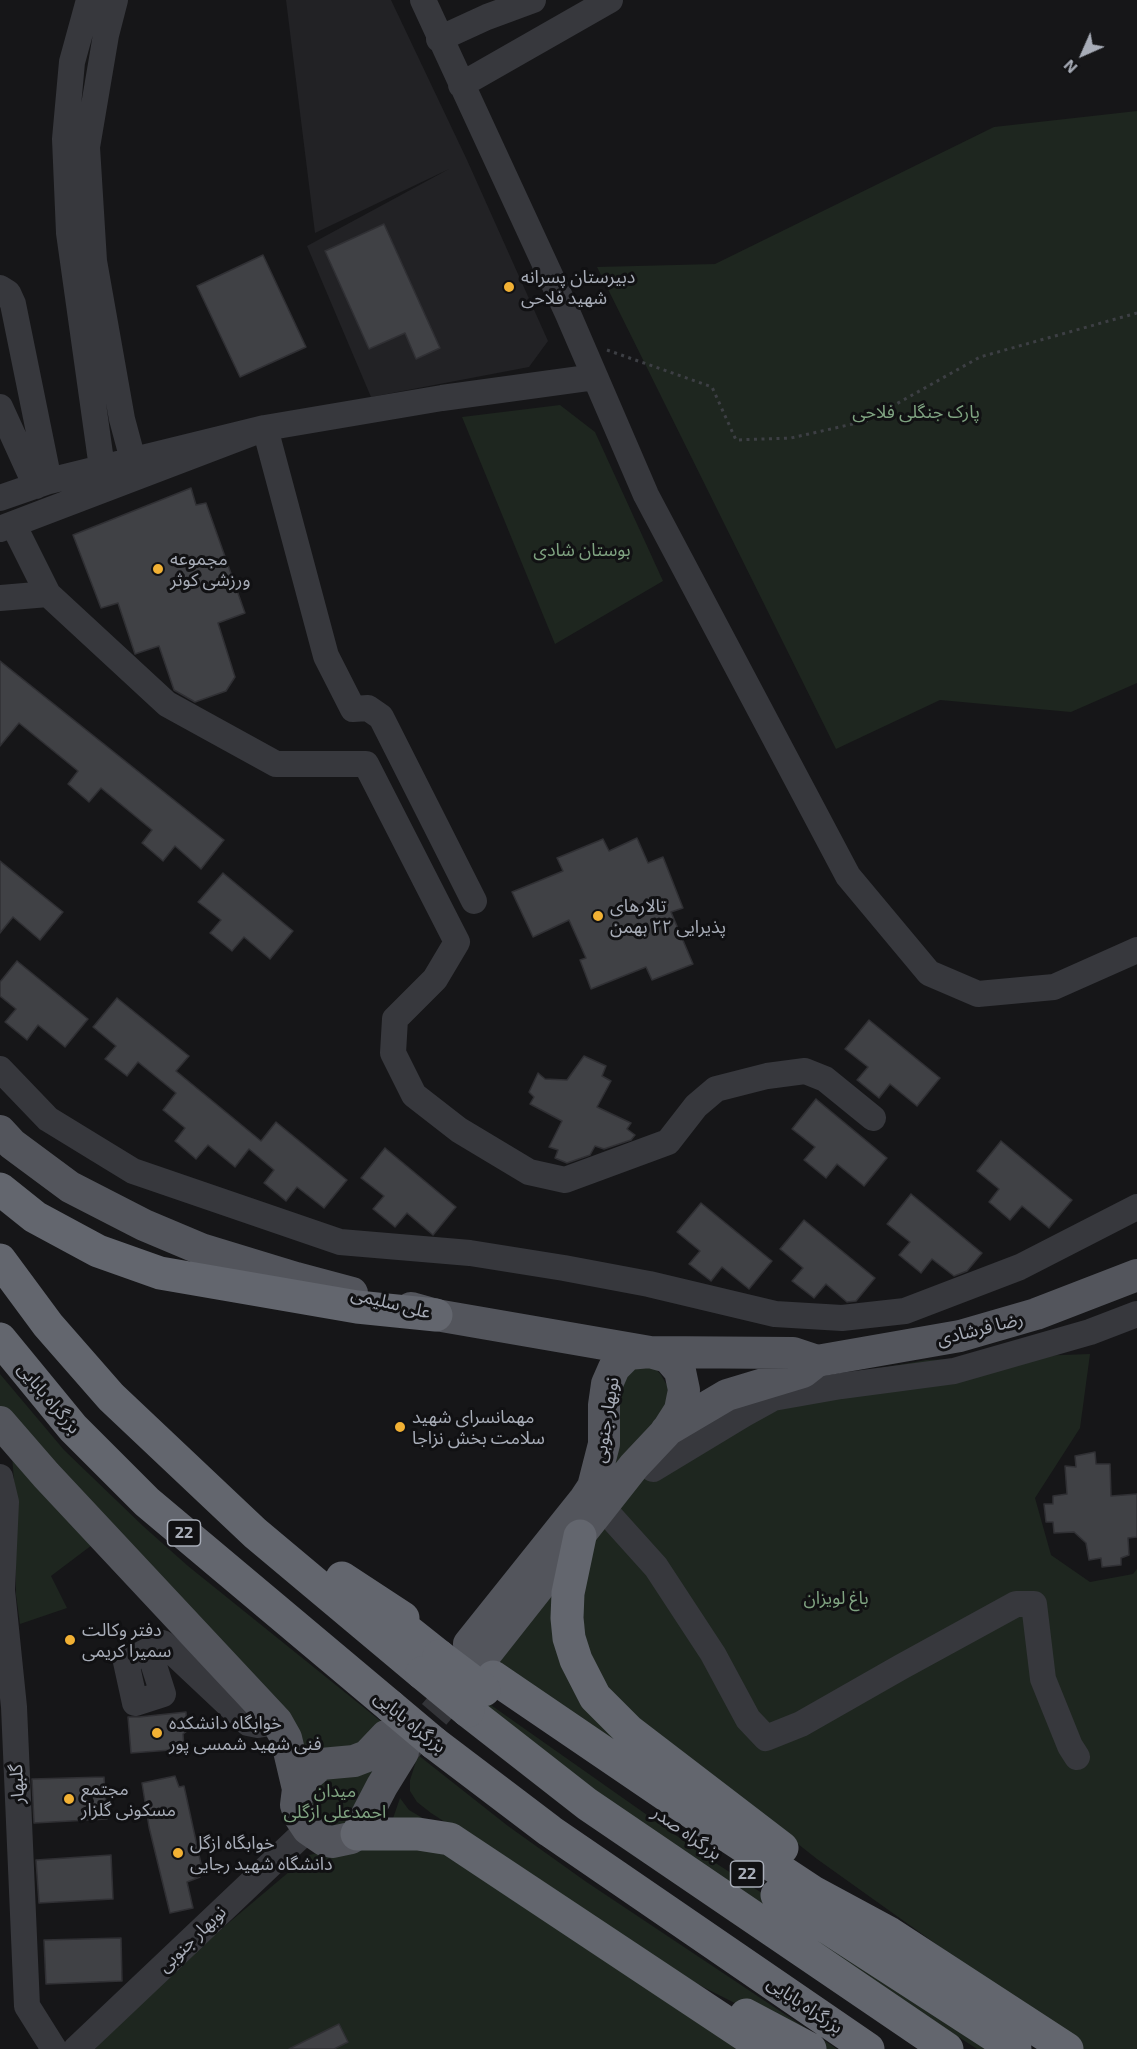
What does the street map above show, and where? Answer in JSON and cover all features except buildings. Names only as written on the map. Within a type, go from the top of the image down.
[{"type":"highway","points":[[0,1189],[35,1217],[98,1251],[160,1273],[357,1307],[436,1315]]},
{"type":"highway","name":"22","points":[[0,1260],[48,1325],[111,1397],[255,1533],[463,1669]]},
{"type":"highway","name":"بزرگراه بابایی","points":[[0,1339],[73,1428],[147,1502],[393,1731],[435,1743],[550,1831],[868,2049]]},
{"type":"highway","name":"22","points":[[174,1457],[264,1520],[463,1669],[587,1804],[947,2049]]},
{"type":"highway","points":[[580,1536],[568,1593],[567,1618],[569,1638],[576,1660],[595,1697],[628,1731],[808,1868],[889,1933],[1067,2049]]},
{"type":"highway","points":[[463,1669],[681,1805],[813,1892],[889,1933]]},
{"type":"highway","name":"بزرگراه صدر","points":[[463,1669],[771,1891],[1015,2049]]},
{"type":"highway","points":[[357,1834],[418,1834],[450,1839],[766,2049]]},
{"type":"highway","points":[[611,1944],[810,2049]]},
{"type":"highway","points":[[968,1986],[1046,2049]]},
{"type":"main road","name":"علی سلیمی","points":[[0,1131],[12,1144],[70,1187],[144,1225],[201,1249],[296,1278],[436,1315],[650,1352],[793,1353],[817,1361]]},
{"type":"main road","name":"رضا فرشادی","points":[[817,1361],[960,1336],[1036,1314],[1137,1275]]},
{"type":"main road","name":"نوبهار جنوبی","points":[[650,1352],[668,1357],[680,1371],[684,1390],[680,1410],[666,1432],[634,1466],[580,1536],[463,1669],[593,1487],[604,1444],[604,1405],[607,1384],[614,1368],[628,1354],[650,1352]]},
{"type":"main road","points":[[666,1432],[735,1405],[803,1372],[817,1361]]},
{"type":"main road","points":[[0,1422],[46,1475],[277,1722],[286,1738],[298,1788]]},
{"type":"main road","points":[[393,1731],[382,1786],[357,1834],[351,1838],[332,1842],[324,1840],[308,1829],[296,1805],[301,1781],[321,1764],[361,1759],[367,1756],[393,1731]]},
{"type":"street","points":[[89,0],[72,62],[87,147],[94,261],[123,419],[134,460]]},
{"type":"street","points":[[102,468],[69,233],[65,139],[80,110],[115,0]]},
{"type":"street","points":[[423,0],[578,339],[646,495],[848,876],[929,973],[978,994],[1054,987],[1137,950]]},
{"type":"street","points":[[440,39],[487,17],[533,0]]},
{"type":"street","points":[[461,86],[609,0]]},
{"type":"street","points":[[0,288],[8,293],[13,304],[43,484]]},
{"type":"street","points":[[0,498],[102,468],[265,428],[442,398],[595,377]]},
{"type":"street","points":[[0,407],[43,484]]},
{"type":"street","points":[[265,428],[7,526],[48,594],[167,704],[276,764],[366,764],[457,942],[435,979],[395,1019],[393,1053],[414,1095],[459,1130],[529,1172],[565,1180],[668,1142],[696,1106],[716,1089],[767,1076],[805,1071],[825,1079],[873,1118]]},
{"type":"street","points":[[265,428],[326,656],[353,709],[368,708],[381,717],[474,902]]},
{"type":"street","points":[[0,598],[48,594]]},
{"type":"street","points":[[0,1069],[48,1119],[133,1171],[340,1242],[470,1253],[564,1268],[649,1284],[775,1314],[842,1318],[905,1311],[1020,1267],[1137,1207]]},
{"type":"street","points":[[653,1469],[735,1405],[841,1386],[954,1371],[1090,1332],[1137,1314]]},
{"type":"street","name":"گلبهار","points":[[0,1477],[6,1502],[2,1590],[14,1707],[27,2006],[54,2049]]},
{"type":"street","points":[[602,1507],[656,1567],[712,1654],[748,1719],[766,1738],[801,1724],[901,1666],[1016,1604],[1034,1604],[1043,1679],[1070,1746],[1077,1756]]},
{"type":"street","points":[[149,1650],[163,1643],[248,1723],[258,1725],[277,1722]]},
{"type":"street","name":"نوبهار جنوبی","points":[[76,2049],[308,1829]]},
{"type":"path","points":[[578,339],[712,387],[736,440],[790,438],[866,421],[980,357],[1137,313]]},
{"type":"shaded area","points":[[286,0],[391,0],[467,160],[548,341],[529,367],[371,397],[307,246],[449,169],[315,233]]},
{"type":"green space","name":"پارک جنگلی فلاحی","points":[[1137,111],[1137,683],[1071,712],[940,700],[836,749],[597,267],[715,264],[994,127]]},
{"type":"green space","name":"بوستان شادی","points":[[560,405],[595,432],[663,581],[555,644],[462,417]]},
{"type":"green space","name":"باغ لویزان","points":[[1090,1354],[1080,1428],[1035,1498],[1051,1555],[1090,1582],[1133,1574],[1137,1569],[1137,2049],[1083,2049],[817,1859],[615,1700],[595,1667],[585,1637],[579,1567],[584,1555],[638,1475],[832,1377],[926,1360]]},
{"type":"green space","points":[[642,1364],[656,1369],[661,1375],[668,1387],[667,1401],[661,1415],[600,1493],[623,1373]]},
{"type":"green space","points":[[0,1374],[64,1450],[143,1526],[188,1566],[388,1727],[379,1738],[308,1761],[0,1408]]},
{"type":"green space","points":[[12,1456],[92,1545],[51,1576],[67,1608],[20,1624],[16,1595],[15,1493]]},
{"type":"green space","points":[[564,1575],[562,1626],[674,1775],[489,1668]]},
{"type":"green space","points":[[488,1703],[711,1860],[1002,2049],[977,2049],[718,1880],[483,1708]]},
{"type":"green space","points":[[418,1755],[508,1826],[585,1881],[837,2049],[826,2049],[703,1987],[431,1813],[417,1802],[410,1791],[410,1780]]},
{"type":"green space","name":"میدان احمدعلی ازگلی","points":[[378,1764],[356,1824],[321,1827],[306,1796],[312,1782]]},
{"type":"green space","points":[[400,1798],[409,1810],[426,1820],[390,1827]]},
{"type":"green space","points":[[363,1843],[430,1844],[750,2049],[95,2049],[161,1980],[309,1855]]},
{"type":"tunnel","points":[[403,1751],[466,1677]]},
{"type":"place","name":"دبیرستان پسرانه شهید فلاحی","points":[[509,287]]},
{"type":"place","name":"مجموعه ورزشی کوثر","points":[[158,569]]},
{"type":"place","name":"تالارهای پذیرایی ۲۲ بهمن","points":[[598,916]]},
{"type":"place","name":"مهمانسرای شهید سلامت بخش نزاجا","points":[[400,1427]]},
{"type":"place","name":"دفتر وکالت سمیرا کریمی","points":[[70,1640]]},
{"type":"place","name":"خوابگاه دانشکده فنی شهید شمسی پور","points":[[157,1733]]},
{"type":"place","name":"مجتمع مسکونی گلزار","points":[[69,1799]]},
{"type":"place","name":"خوابگاه ازگل دانشگاه شهید رجایی","points":[[178,1853]]}]
